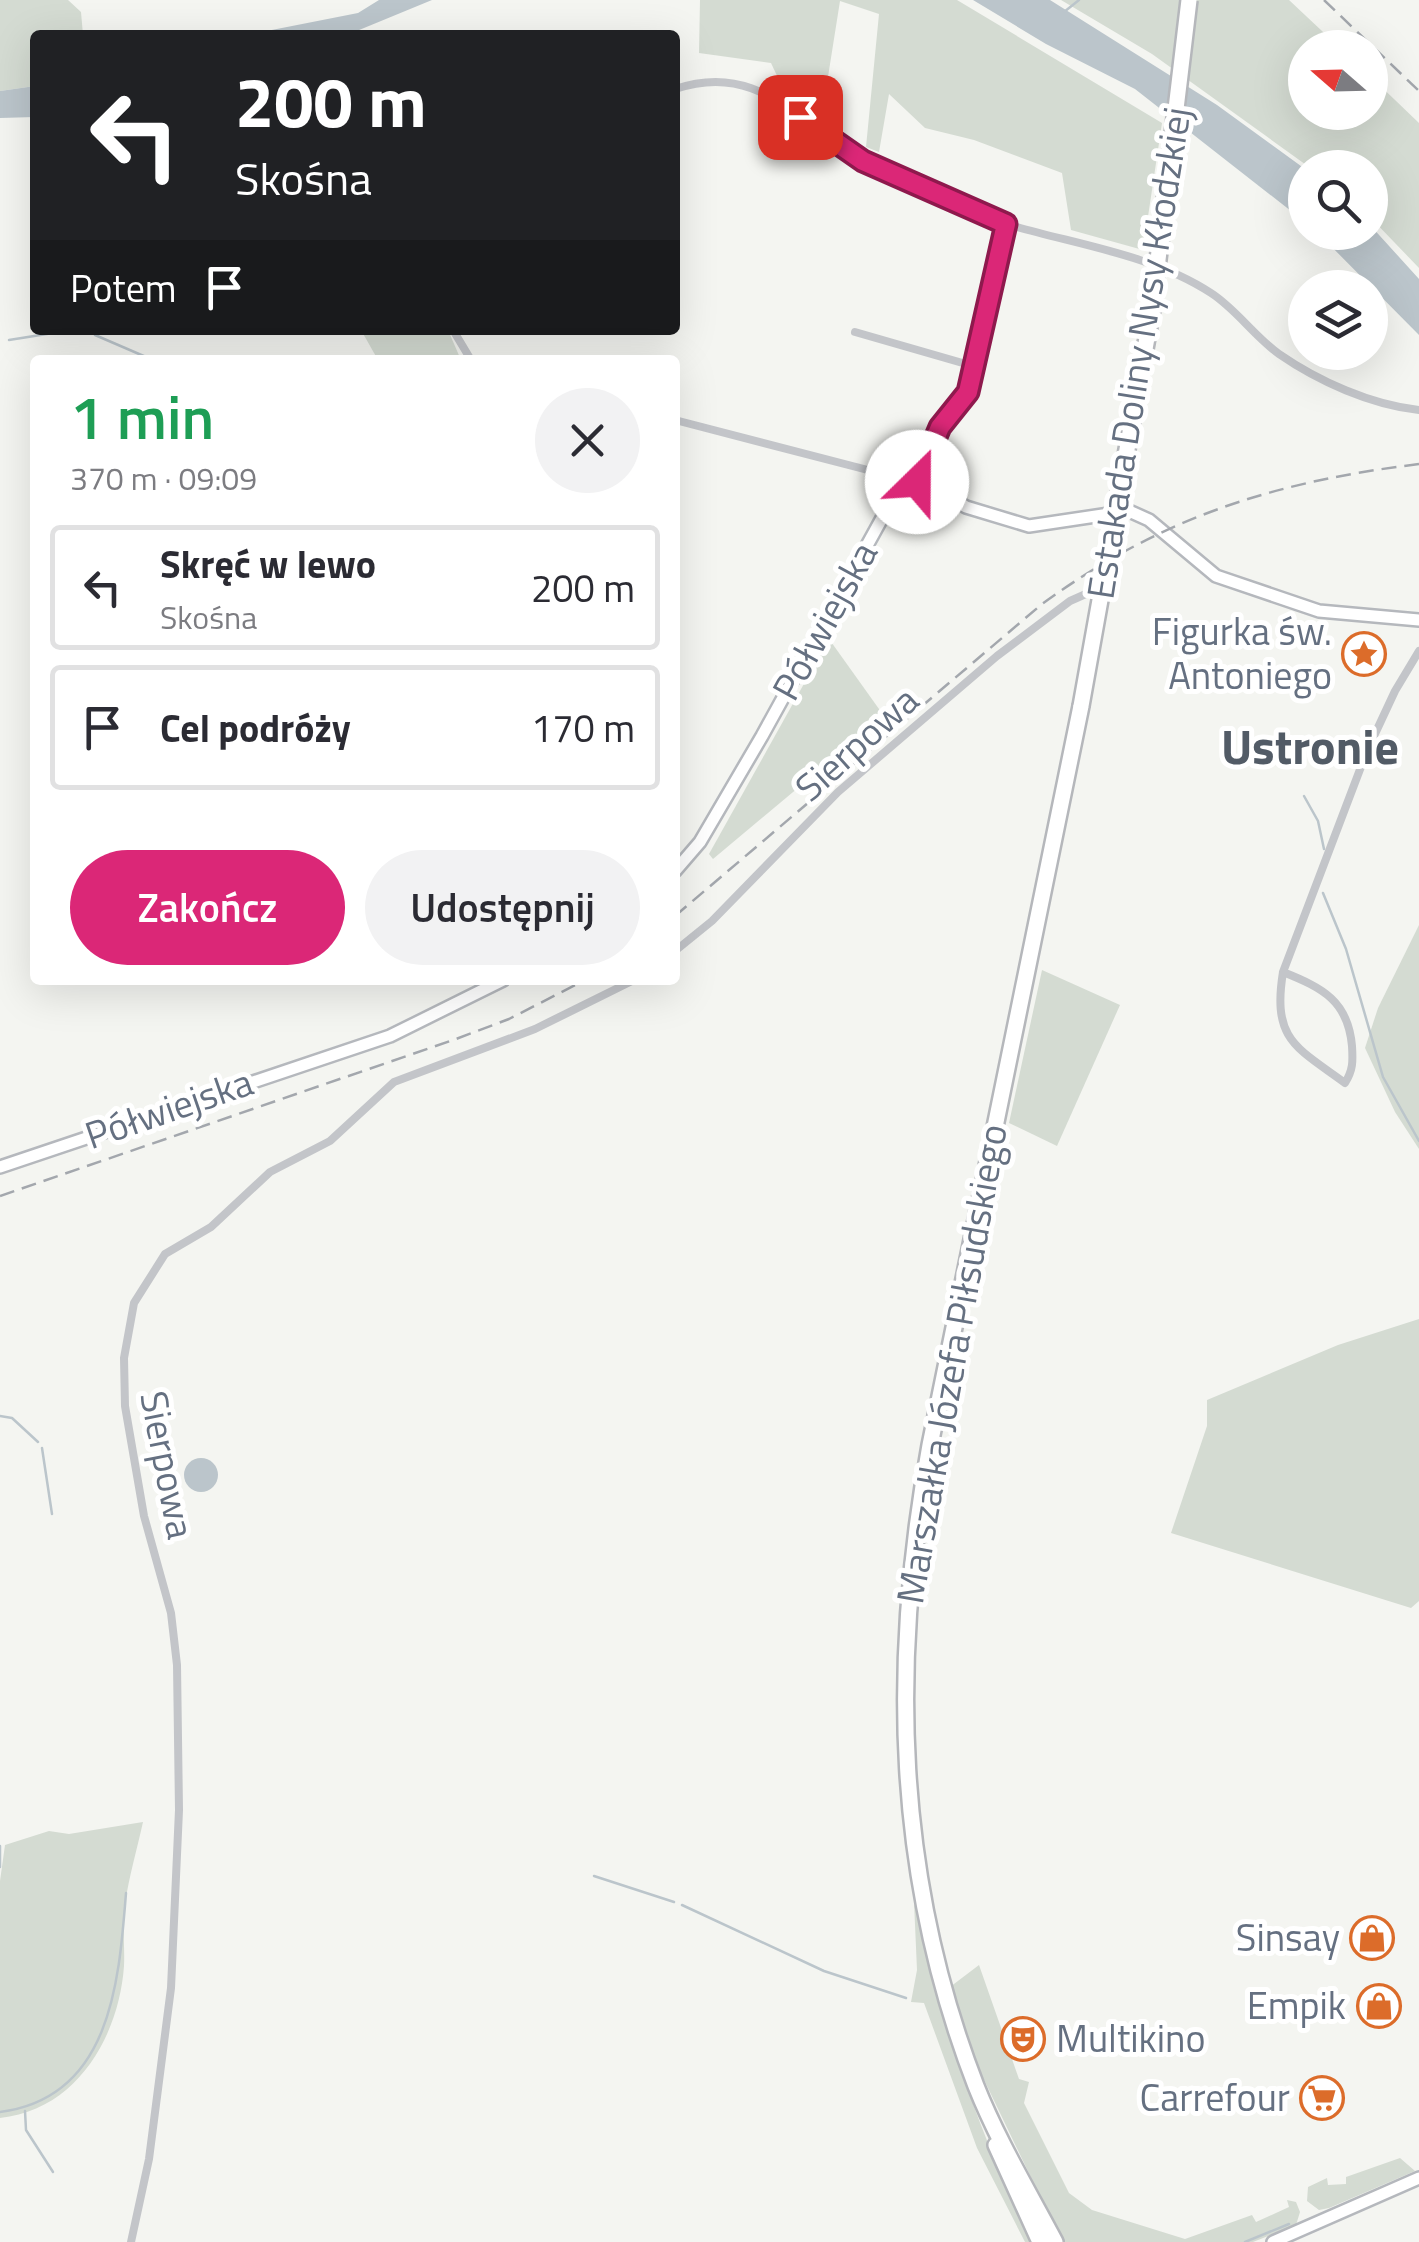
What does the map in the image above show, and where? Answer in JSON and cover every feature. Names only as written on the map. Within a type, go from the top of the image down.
[{"type":"highway","name":"Estakada Doliny Nysy Kłodzkiej","points":[[1082,706],[1146,350],[1189,0]]},
{"type":"highway","name":"Marszałka Józefa Piłsudskiego","points":[[1054,2242],[977,2089],[938,1970],[911,1839],[904,1749],[906,1615],[930,1445],[1082,706]]},
{"type":"highway","points":[[977,2089],[1001,2160],[1040,2242]]},
{"type":"street","points":[[680,87],[708,81],[776,96],[813,130],[863,161],[1006,224],[1170,274],[1210,292],[1278,354],[1367,397],[1419,410]]},
{"type":"street","points":[[911,484],[940,427],[968,392],[1006,224]]},
{"type":"street","points":[[855,332],[973,366]]},
{"type":"street","points":[[680,421],[891,476],[1030,526],[1129,512],[1149,520],[1216,576],[1320,610],[1419,620]]},
{"type":"street","name":"Półwiejska","points":[[680,865],[700,842],[911,484]]},
{"type":"street","name":"Sierpowa","points":[[680,947],[749,885],[838,792],[997,656],[1070,601],[1088,593]]},
{"type":"street","points":[[1283,972],[1315,984],[1341,1003],[1349,1024],[1353,1070],[1345,1084],[1302,1054],[1285,1034],[1278,1003],[1283,972],[1368,750],[1419,651]]},
{"type":"street","name":"Półwiejska","points":[[0,1167],[390,1036],[493,985]]},
{"type":"street","name":"Sierpowa","points":[[130,2242],[149,2160],[171,1988],[179,1810],[171,1612],[144,1516],[126,1406],[124,1358],[134,1303],[165,1254],[211,1227],[270,1172],[330,1141],[394,1082],[535,1029],[624,985]]},
{"type":"street","points":[[1273,2242],[1419,2178]]},
{"type":"shaded area","points":[[0,0],[68,0],[81,12],[83,30],[30,30],[30,87],[0,91]]},
{"type":"shaded area","points":[[379,0],[432,0],[359,30],[271,30],[358,13]]},
{"type":"shaded area","points":[[700,0],[957,0],[1162,123],[1143,250],[1071,230],[1062,173],[974,140],[925,128],[889,94],[879,152],[866,147],[879,14],[840,1],[821,121],[787,97],[771,63],[699,53]]},
{"type":"shaded area","points":[[973,0],[1050,0],[1217,105],[1288,157],[1288,209],[1135,89],[1046,44]]},
{"type":"shaded area","points":[[1061,0],[1289,0],[1321,30],[1288,30],[1288,130],[1388,130],[1388,93],[1419,123],[1419,268],[1388,236],[1388,150],[1288,152],[1152,54]]},
{"type":"shaded area","points":[[30,87],[30,117],[0,118],[0,91]]},
{"type":"shaded area","points":[[1388,245],[1419,279],[1419,335],[1388,304],[1388,270],[1355,270],[1335,250],[1388,250]]},
{"type":"shaded area","points":[[364,335],[450,335],[459,355],[375,355]]},
{"type":"shaded area","points":[[829,639],[884,716],[713,859],[709,854]]},
{"type":"shaded area","points":[[1419,925],[1419,1149],[1395,1112],[1365,1048],[1378,1008]]},
{"type":"shaded area","points":[[1042,970],[1120,1005],[1057,1146],[1009,1123]]},
{"type":"shaded area","points":[[1419,1319],[1419,1601],[1411,1608],[1171,1533],[1207,1426],[1207,1400],[1338,1345]]},
{"type":"shaded area","points":[[201,1458],[213,1463],[218,1475],[213,1487],[201,1492],[189,1487],[184,1475],[189,1463]]},
{"type":"shaded area","points":[[143,1822],[125,1904],[120,1992],[103,2043],[72,2085],[51,2101],[0,2118],[0,1881],[5,1845],[49,1831],[69,1834]]},
{"type":"shaded area","points":[[914,1902],[963,2076],[1032,2242],[1025,2242],[977,2148],[924,2003],[911,2002],[917,1970]]},
{"type":"shaded area","points":[[979,1965],[1019,2079],[1029,2082],[1024,2103],[1069,2193],[1092,2210],[1185,2239],[1252,2215],[1256,2222],[1289,2207],[1287,2200],[1296,2202],[1300,2212],[1296,2225],[1253,2242],[1062,2242],[976,2063],[950,1987]]},
{"type":"shaded area","points":[[1400,2158],[1415,2171],[1329,2208],[1319,2210],[1307,2201],[1308,2187],[1327,2178],[1328,2185],[1346,2184],[1346,2177]]},
{"type":"waterway","points":[[1064,12],[1079,0]]},
{"type":"waterway","points":[[9,340],[40,335]]},
{"type":"waterway","points":[[95,335],[141,355]]},
{"type":"waterway","points":[[1304,796],[1318,821],[1324,849]]},
{"type":"waterway","points":[[1323,893],[1346,949],[1383,1077],[1419,1141]]},
{"type":"waterway","points":[[0,1416],[12,1418],[38,1442]]},
{"type":"waterway","points":[[42,1448],[52,1514]]},
{"type":"waterway","points":[[0,1846],[0,1867]]},
{"type":"waterway","points":[[594,1876],[674,1902]]},
{"type":"waterway","points":[[0,2112],[37,2102],[66,2084],[87,2060],[102,2031],[112,1998],[126,1893]]},
{"type":"waterway","points":[[682,1905],[824,1971],[906,1998]]},
{"type":"waterway","points":[[25,2111],[26,2130],[53,2172]]},
{"type":"waterway","points":[[1245,2242],[1289,2224]]},
{"type":"railway","points":[[1324,0],[1419,91]]},
{"type":"railway","points":[[680,912],[1042,604],[1087,574],[1131,548],[1221,508],[1315,481],[1419,464]]},
{"type":"railway","points":[[0,1196],[456,1039],[509,1019],[575,985]]},
{"type":"place","name":"Figurka św. Antoniego","points":[[1364,654]]},
{"type":"place","name":"Sinsay","points":[[1372,1938]]},
{"type":"place","name":"Empik","points":[[1379,2006]]},
{"type":"place","name":"Multikino","points":[[1023,2039]]},
{"type":"place","name":"Carrefour","points":[[1322,2098]]},
{"type":"district","name":"Ustronie","points":[[1310,747]]},
{"type":"route","points":[[800,117],[813,130],[863,161],[1006,224],[968,392],[940,427],[917,482]]}]
